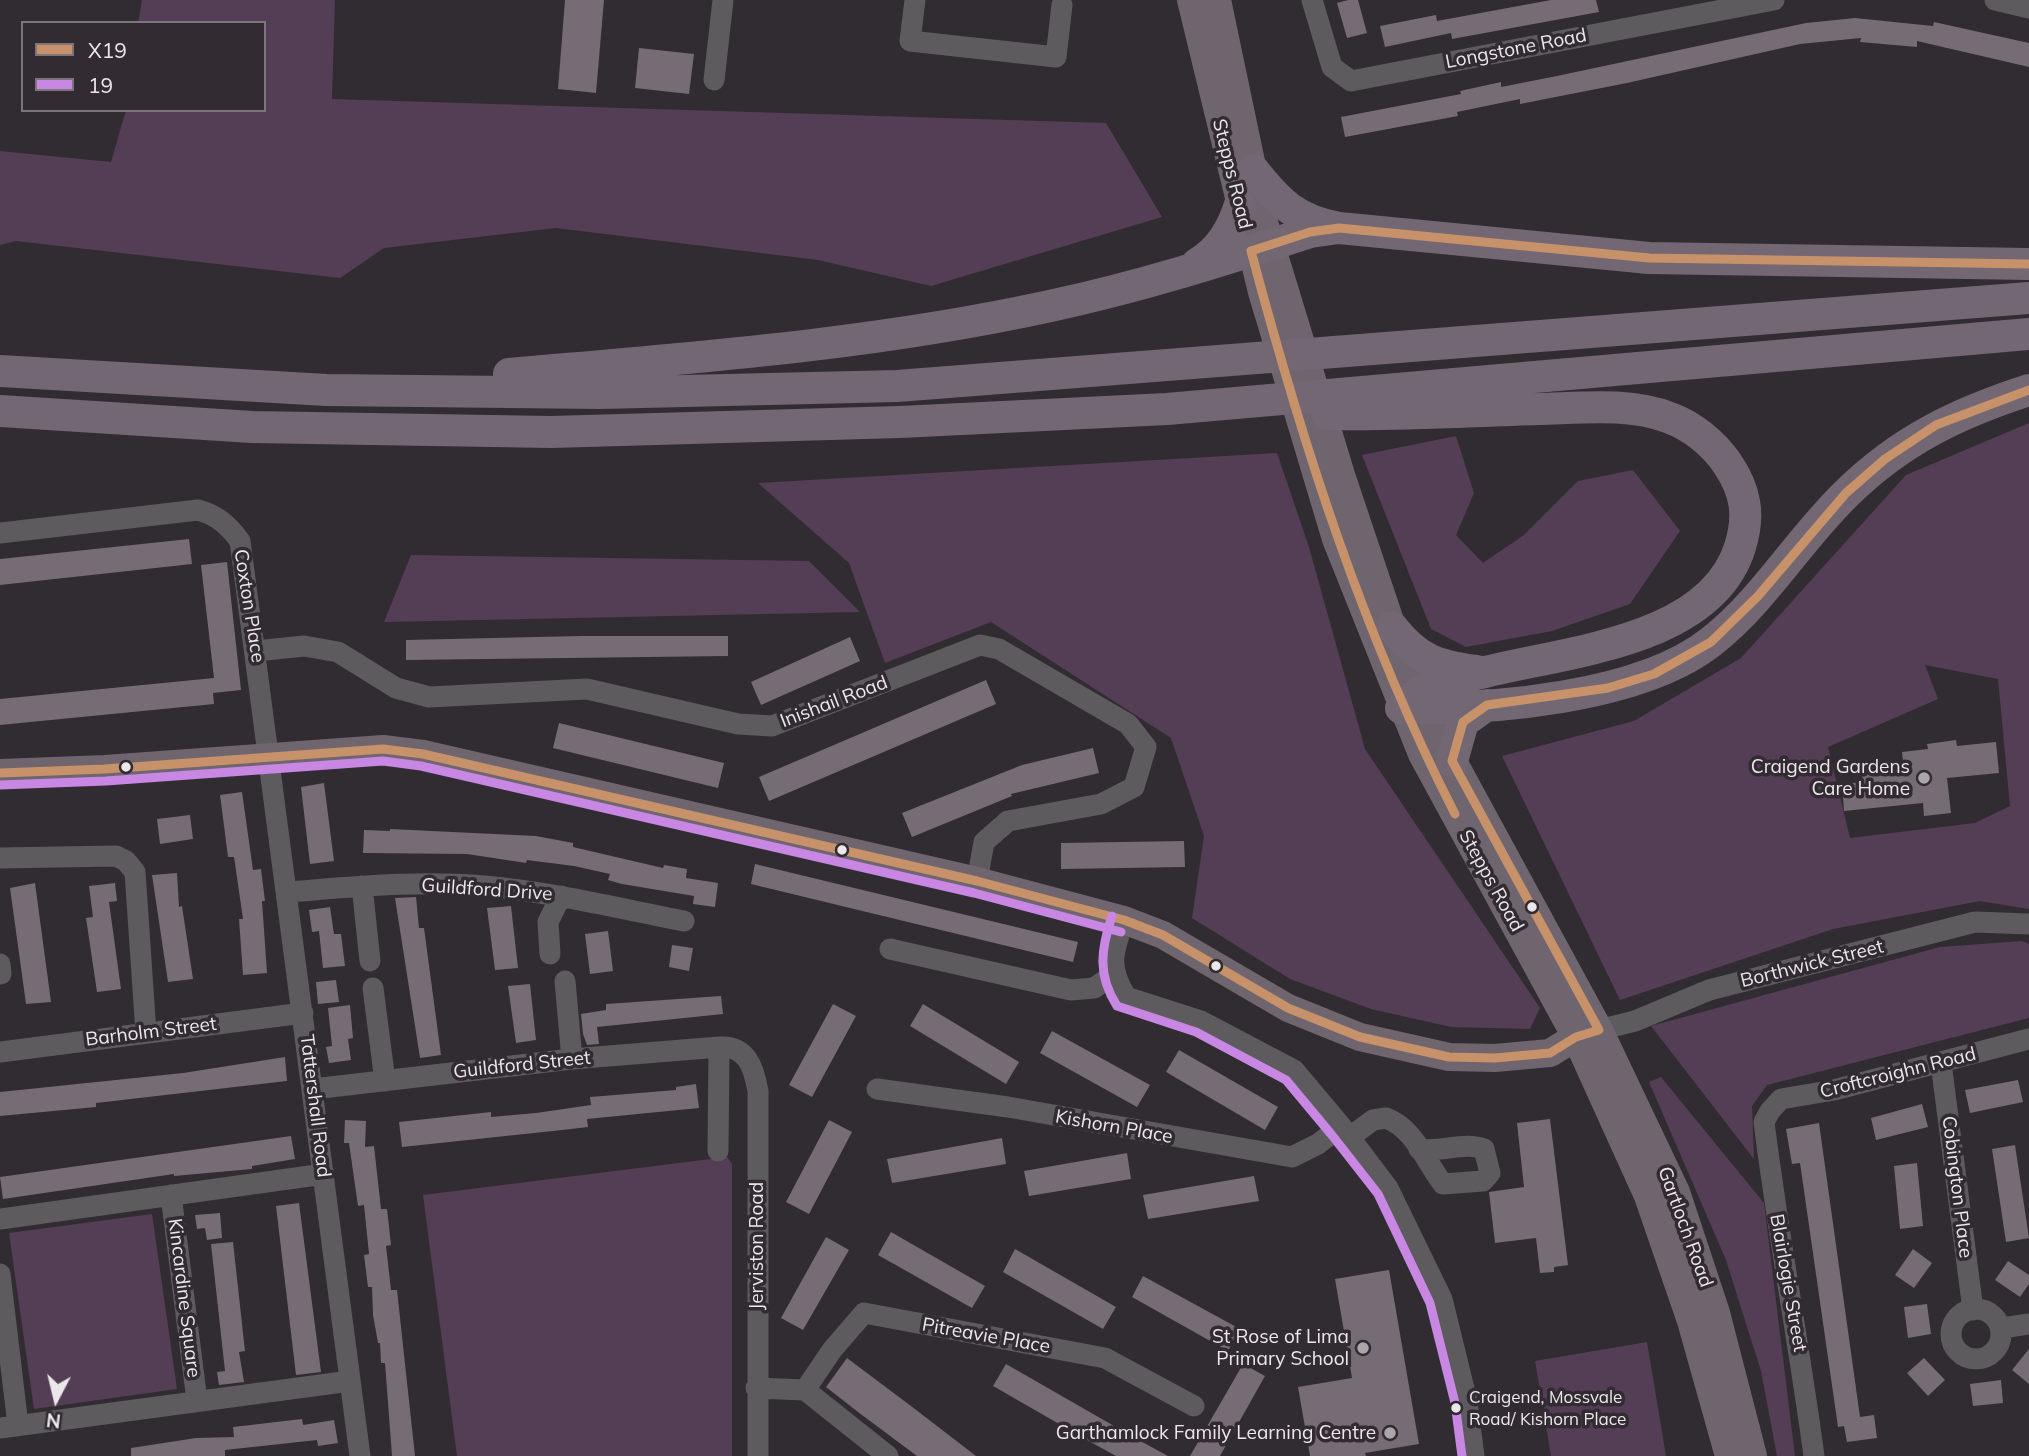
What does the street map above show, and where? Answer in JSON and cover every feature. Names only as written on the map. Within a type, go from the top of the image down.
[{"type":"highway","points":[[1253,170],[1278,202],[1313,223],[1339,228],[1650,258],[2029,264]]},
{"type":"highway","points":[[1180,273],[1219,248],[1234,223],[1240,205]]},
{"type":"highway","points":[[326,390],[797,349],[1048,307],[1339,228]]},
{"type":"highway","points":[[0,371],[326,390],[600,393],[897,386],[2029,298]]},
{"type":"highway","points":[[0,411],[252,427],[551,432],[900,422],[1167,409],[2029,334]]},
{"type":"highway","points":[[1414,703],[1487,705],[1608,688],[1654,674],[1711,642],[1758,596],[1846,494],[1885,459],[1936,425],[2029,390]]},
{"type":"highway","points":[[1167,409],[1342,414],[1578,408],[1639,410],[1670,418],[1698,433],[1719,451],[1746,499],[1746,527],[1727,576],[1703,601],[1669,623],[1622,640],[1484,672],[1414,703]]},
{"type":"highway","points":[[1392,627],[1409,649],[1437,664],[1484,672]]},
{"type":"highway","points":[[1452,761],[1463,722],[1487,705]]},
{"type":"main road","name":"Stepps Road","points":[[1191,0],[1240,205],[1261,248]]},
{"type":"main road","name":"Stepps Road","points":[[1217,0],[1253,170],[1261,248],[1329,479],[1414,703],[1452,761],[1588,1034]]},
{"type":"main road","name":"Stepps Road","points":[[1329,479],[1392,627],[1414,703],[1422,754],[1588,1034]]},
{"type":"main road","points":[[0,773],[105,769],[270,755],[383,750],[423,754],[977,881],[1124,920],[1163,935],[1288,1008],[1360,1037],[1450,1057],[1495,1058],[1550,1053],[1588,1034]]},
{"type":"main road","name":"Gartloch Road","points":[[1588,1034],[1691,1321],[1729,1456]]},
{"type":"main road","name":"Gartloch Road","points":[[1588,1034],[1676,1192],[1716,1313],[1753,1456]]},
{"type":"street","points":[[714,80],[723,0]]},
{"type":"street","points":[[915,0],[910,41],[1056,57],[1062,5]]},
{"type":"street","name":"Longstone Road","points":[[1312,0],[1332,67],[1351,81],[1774,0]]},
{"type":"street","points":[[1995,0],[2029,8]]},
{"type":"street","name":"Coxton Place","points":[[0,533],[198,510],[213,514],[229,527],[240,541],[270,755]]},
{"type":"street","name":"Inishail Road","points":[[256,651],[304,646],[338,652],[396,688],[429,697],[587,689],[738,724],[772,726],[980,645],[999,649],[1128,724],[1146,747],[1134,788],[1101,804],[1008,821],[984,842],[977,881]]},
{"type":"street","name":"Tattershall Road","points":[[270,755],[360,1456]]},
{"type":"street","points":[[0,858],[116,856],[126,861],[135,872],[146,1033]]},
{"type":"street","name":"Guildford Drive","points":[[287,892],[395,884],[482,886],[561,896],[684,921]]},
{"type":"street","points":[[362,886],[370,961]]},
{"type":"street","points":[[550,954],[548,922],[561,896]]},
{"type":"street","points":[[1124,920],[1115,947],[1113,975],[1126,997],[1201,1021],[1294,1070],[1388,1188],[1442,1299],[1467,1402],[1474,1456]]},
{"type":"street","name":"Borthwick Street","points":[[1588,1034],[1635,1021],[1709,990],[1976,922],[2029,924]]},
{"type":"street","points":[[890,949],[1071,990],[1094,988],[1113,975]]},
{"type":"street","points":[[0,964],[1,974]]},
{"type":"street","points":[[565,981],[572,1059]]},
{"type":"street","points":[[373,988],[385,1081]]},
{"type":"street","name":"Barholm Street","points":[[0,1052],[303,1013]]},
{"type":"street","name":"Croftcroighn Road","points":[[1770,1111],[1782,1099],[1834,1090],[2029,1040]]},
{"type":"street","points":[[718,1151],[726,1046]]},
{"type":"street","name":"Guildford Street","points":[[313,1089],[572,1059],[726,1046]]},
{"type":"street","name":"Jerviston Road","points":[[726,1046],[747,1056],[755,1073],[758,1091],[755,1388],[758,1456]]},
{"type":"street","name":"Cobington Place","points":[[1941,1063],[1973,1310]]},
{"type":"street","name":"Kishorn Place","points":[[877,1089],[1007,1107],[1292,1157],[1373,1120],[1386,1118],[1410,1134],[1419,1149]]},
{"type":"street","name":"Blairlogie Street","points":[[1770,1111],[1764,1122],[1773,1195],[1796,1326],[1814,1456]]},
{"type":"street","name":"Kincardine Square","points":[[0,1219],[324,1174]]},
{"type":"street","name":"Kincardine Square","points":[[171,1195],[197,1401]]},
{"type":"street","name":"Kincardine Square","points":[[0,1274],[9,1426],[350,1381]]},
{"type":"street","points":[[1984,1308],[2002,1328],[1999,1348],[1981,1360],[1965,1358],[1950,1342],[1950,1329],[1958,1314],[1984,1308]]},
{"type":"street","name":"Pitreavie Place","points":[[805,1390],[832,1350],[864,1313],[1105,1358],[1194,1406]]},
{"type":"street","points":[[2002,1328],[2029,1324]]},
{"type":"street","points":[[755,1388],[805,1390],[888,1456]]},
{"type":"shaded area","points":[[142,0],[335,0],[332,99],[1106,123],[1162,217],[931,286],[818,260],[556,228],[384,248],[340,278],[16,241],[0,245],[0,151],[111,162],[125,112],[266,112],[266,21],[138,21]]},
{"type":"shaded area","points":[[2029,423],[2029,909],[1980,901],[1833,929],[1620,1000],[1502,756],[1634,721],[1741,658],[1906,475]],"holes":[[[1925,665],[1998,679],[2010,806],[1975,823],[1850,838],[1828,747],[1938,699]]]},
{"type":"shaded area","points":[[1456,436],[1474,493],[1456,535],[1483,563],[1524,535],[1578,481],[1633,470],[1680,531],[1630,604],[1552,631],[1466,647],[1431,629],[1362,455]]},
{"type":"shaded area","points":[[1277,453],[1309,547],[1365,749],[1540,1008],[1530,1029],[1451,1027],[1371,1009],[1290,979],[1192,918],[1204,836],[1171,738],[991,622],[885,663],[849,563],[758,483]]},
{"type":"shaded area","points":[[411,555],[809,561],[860,612],[384,622]]},
{"type":"shaded area","points":[[2022,941],[2029,944],[2029,1018],[1767,1085],[1752,1106],[1754,1159],[1651,1026],[1940,947]]},
{"type":"shaded area","points":[[1661,1077],[1764,1203],[1795,1456],[1777,1456],[1761,1371],[1726,1260],[1649,1082]]},
{"type":"shaded area","points":[[727,1157],[732,1164],[732,1456],[457,1456],[423,1195]]},
{"type":"shaded area","points":[[152,1214],[177,1389],[34,1409],[9,1233]]},
{"type":"shaded area","points":[[1647,1342],[1666,1456],[1551,1456],[1535,1361]]},
{"type":"building","points":[[565,0],[604,0],[596,93],[558,89]]},
{"type":"building","points":[[1358,0],[1367,33],[1347,38],[1337,3]]},
{"type":"building","points":[[1551,0],[1596,0],[1599,12],[1452,39],[1451,33],[1385,47],[1380,26],[1436,15],[1437,21]]},
{"type":"building","points":[[1855,18],[1933,26],[1934,22],[2029,43],[2029,67],[1917,41],[1917,47],[1860,42],[1861,38],[1800,44],[1627,83],[1520,104],[1520,99],[1457,112],[1458,116],[1345,137],[1341,117],[1461,94],[1460,91],[1501,82],[1501,87],[1557,76],[1806,23]]},
{"type":"building","points":[[639,48],[694,54],[689,94],[635,88]]},
{"type":"building","points":[[189,539],[192,564],[0,585],[0,559]]},
{"type":"building","points":[[227,562],[241,690],[213,693],[214,704],[0,725],[0,699],[214,678],[201,565]]},
{"type":"building","points":[[728,636],[728,656],[406,660],[406,640]]},
{"type":"building","points":[[850,637],[860,661],[761,705],[751,682]]},
{"type":"building","points":[[986,680],[996,704],[769,801],[759,777]]},
{"type":"building","points":[[559,723],[724,763],[718,788],[553,748]]},
{"type":"building","name":"Craigend Gardens Care Home","points":[[1956,740],[1957,746],[1996,742],[1999,773],[1947,778],[1951,813],[1924,816],[1923,803],[1844,811],[1842,784],[1863,782],[1862,774],[1904,770],[1902,752],[1928,749],[1927,744]]},
{"type":"building","points":[[1093,748],[1099,773],[1011,794],[1012,796],[912,837],[902,813],[1022,765]]},
{"type":"building","points":[[324,783],[334,861],[310,864],[301,787]]},
{"type":"building","points":[[242,792],[253,870],[261,869],[265,901],[262,901],[267,973],[243,975],[239,919],[243,919],[234,857],[228,857],[220,795]]},
{"type":"building","points":[[190,815],[193,839],[160,844],[157,819]]},
{"type":"building","points":[[364,830],[536,836],[573,843],[573,847],[663,868],[664,865],[687,869],[686,878],[718,883],[715,907],[693,904],[694,896],[622,884],[608,880],[610,874],[574,866],[527,860],[526,863],[467,854],[363,853]]},
{"type":"building","points":[[1184,841],[1185,867],[1061,869],[1061,843]]},
{"type":"building","points":[[755,864],[1078,942],[1073,962],[751,884]]},
{"type":"building","points":[[177,873],[179,907],[182,906],[193,979],[168,982],[152,875]]},
{"type":"building","points":[[35,883],[51,1002],[26,1004],[10,888]]},
{"type":"building","points":[[115,883],[117,901],[109,902],[121,989],[97,992],[86,918],[93,917],[89,886]]},
{"type":"building","points":[[416,897],[419,928],[424,928],[441,1055],[420,1058],[395,898]]},
{"type":"building","points":[[511,906],[518,968],[495,970],[487,908]]},
{"type":"building","points":[[330,907],[334,934],[341,934],[345,966],[323,968],[319,931],[312,932],[309,910]]},
{"type":"building","points":[[608,931],[613,971],[590,974],[585,934]]},
{"type":"building","points":[[672,945],[693,948],[689,971],[669,967]]},
{"type":"building","points":[[336,980],[339,1002],[318,1004],[316,982]]},
{"type":"building","points":[[530,984],[536,1040],[516,1043],[508,986]]},
{"type":"building","points":[[721,996],[723,1014],[597,1027],[599,1044],[587,1045],[583,1034],[581,1014],[606,1010],[606,1004]]},
{"type":"building","points":[[833,1004],[856,1016],[812,1097],[789,1085]]},
{"type":"building","points":[[923,1004],[1019,1062],[1006,1084],[910,1026]]},
{"type":"building","points":[[350,1005],[353,1038],[348,1039],[351,1060],[329,1063],[326,1047],[332,1046],[328,1008]]},
{"type":"building","points":[[1052,1031],[1150,1085],[1137,1107],[1040,1053]]},
{"type":"building","points":[[1179,1050],[1278,1107],[1265,1130],[1166,1072]]},
{"type":"building","points":[[285,1057],[287,1081],[96,1103],[96,1107],[0,1116],[0,1092],[183,1073]]},
{"type":"building","points":[[2018,1080],[2023,1102],[1970,1113],[1965,1090]]},
{"type":"building","points":[[696,1084],[699,1108],[587,1119],[588,1127],[402,1147],[399,1122],[491,1112],[491,1117],[536,1113],[591,1105],[590,1097],[676,1090],[676,1087]]},
{"type":"building","points":[[1922,1104],[1928,1127],[1876,1140],[1871,1118]]},
{"type":"building","points":[[1550,1119],[1568,1265],[1554,1267],[1554,1272],[1540,1273],[1536,1238],[1495,1243],[1489,1192],[1524,1187],[1517,1123]]},
{"type":"building","points":[[345,1120],[366,1121],[365,1147],[374,1146],[381,1209],[387,1209],[391,1245],[386,1246],[391,1290],[397,1290],[415,1456],[392,1456],[385,1363],[381,1363],[380,1343],[373,1315],[372,1287],[368,1287],[364,1255],[369,1254],[364,1205],[358,1206],[349,1143],[344,1143]]},
{"type":"building","points":[[829,1120],[852,1132],[809,1214],[786,1202]]},
{"type":"building","points":[[1819,1123],[1860,1417],[1874,1415],[1877,1438],[1847,1442],[1844,1426],[1838,1427],[1800,1163],[1792,1164],[1786,1129]]},
{"type":"building","points":[[291,1136],[295,1159],[252,1166],[252,1169],[174,1174],[3,1199],[0,1177]]},
{"type":"building","points":[[1002,1138],[1006,1164],[892,1183],[887,1159]]},
{"type":"building","points":[[2015,1145],[2029,1238],[2006,1242],[1992,1149]]},
{"type":"building","points":[[1127,1153],[1131,1179],[1029,1196],[1024,1171]]},
{"type":"building","points":[[1917,1163],[1923,1226],[1900,1229],[1894,1166]]},
{"type":"building","points":[[1254,1176],[1259,1201],[1148,1219],[1143,1195]]},
{"type":"building","points":[[299,1203],[321,1372],[296,1375],[276,1206]]},
{"type":"building","points":[[220,1213],[222,1238],[207,1240],[205,1228],[197,1229],[195,1215]]},
{"type":"building","points":[[891,1232],[985,1286],[972,1308],[878,1255]]},
{"type":"building","points":[[826,1237],[849,1250],[803,1330],[781,1318]]},
{"type":"building","points":[[233,1242],[245,1351],[239,1352],[244,1382],[219,1385],[217,1372],[225,1371],[211,1244]]},
{"type":"building","points":[[1015,1249],[1116,1307],[1103,1329],[1003,1272]]},
{"type":"building","points":[[1913,1249],[1932,1263],[1914,1288],[1895,1275]]},
{"type":"building","points":[[2008,1261],[2029,1275],[2029,1284],[2020,1297],[1995,1280]]},
{"type":"building","points":[[1389,1270],[1419,1444],[1365,1453],[1366,1456],[1310,1456],[1298,1387],[1352,1378],[1335,1279]]},
{"type":"building","points":[[1143,1276],[1240,1329],[1228,1351],[1132,1297]]},
{"type":"building","points":[[1927,1304],[1931,1334],[1908,1338],[1904,1307]]},
{"type":"building","points":[[2029,1349],[2029,1384],[2012,1370]]},
{"type":"building","points":[[847,1358],[976,1456],[917,1456],[858,1412],[826,1387]]},
{"type":"building","points":[[1924,1358],[1945,1380],[1928,1396],[1907,1373]]},
{"type":"building","points":[[1006,1364],[1168,1456],[1116,1456],[1087,1440],[993,1386]]},
{"type":"building","points":[[1243,1364],[1265,1376],[1220,1456],[1190,1456]]},
{"type":"building","points":[[2001,1380],[2003,1403],[1973,1406],[1970,1384]]},
{"type":"building","points":[[302,1419],[303,1425],[334,1420],[338,1443],[318,1446],[317,1440],[225,1450],[225,1456],[131,1456],[131,1448],[196,1438],[234,1437],[233,1427]]},
{"type":"transit line","name":"X19","points":[[1455,814],[1392,678],[1338,538],[1292,396],[1251,251],[1310,232],[1339,228],[1649,258],[2029,264]]},
{"type":"transit line","name":"X19","points":[[0,773],[105,769],[383,749],[423,754],[977,881],[1124,920],[1163,935],[1288,1008],[1360,1037],[1449,1057],[1495,1058],[1550,1053],[1576,1037],[1599,1030],[1452,761],[1463,722],[1487,705],[1608,688],[1654,674],[1711,642],[1758,596],[1846,493],[1885,459],[1936,425],[2029,390]]},
{"type":"transit line","name":"19","points":[[0,785],[106,781],[383,761],[421,766],[974,893],[1121,932]]},
{"type":"transit line","name":"19","points":[[1112,916],[1105,940],[1103,962],[1106,984],[1117,1006],[1196,1032],[1286,1080],[1378,1194],[1430,1303],[1455,1403],[1462,1456]]},
{"type":"place","name":"Craigend Gardens Care Home","points":[[1924,778]]},
{"type":"place","name":"St Rose of Lima Primary School","points":[[1363,1348]]},
{"type":"place","name":"Craigend, Mossvale Road/ Kishorn Place","points":[[1456,1408]]},
{"type":"place","name":"Garthamlock Family Learning Centre","points":[[1390,1433]]}]
